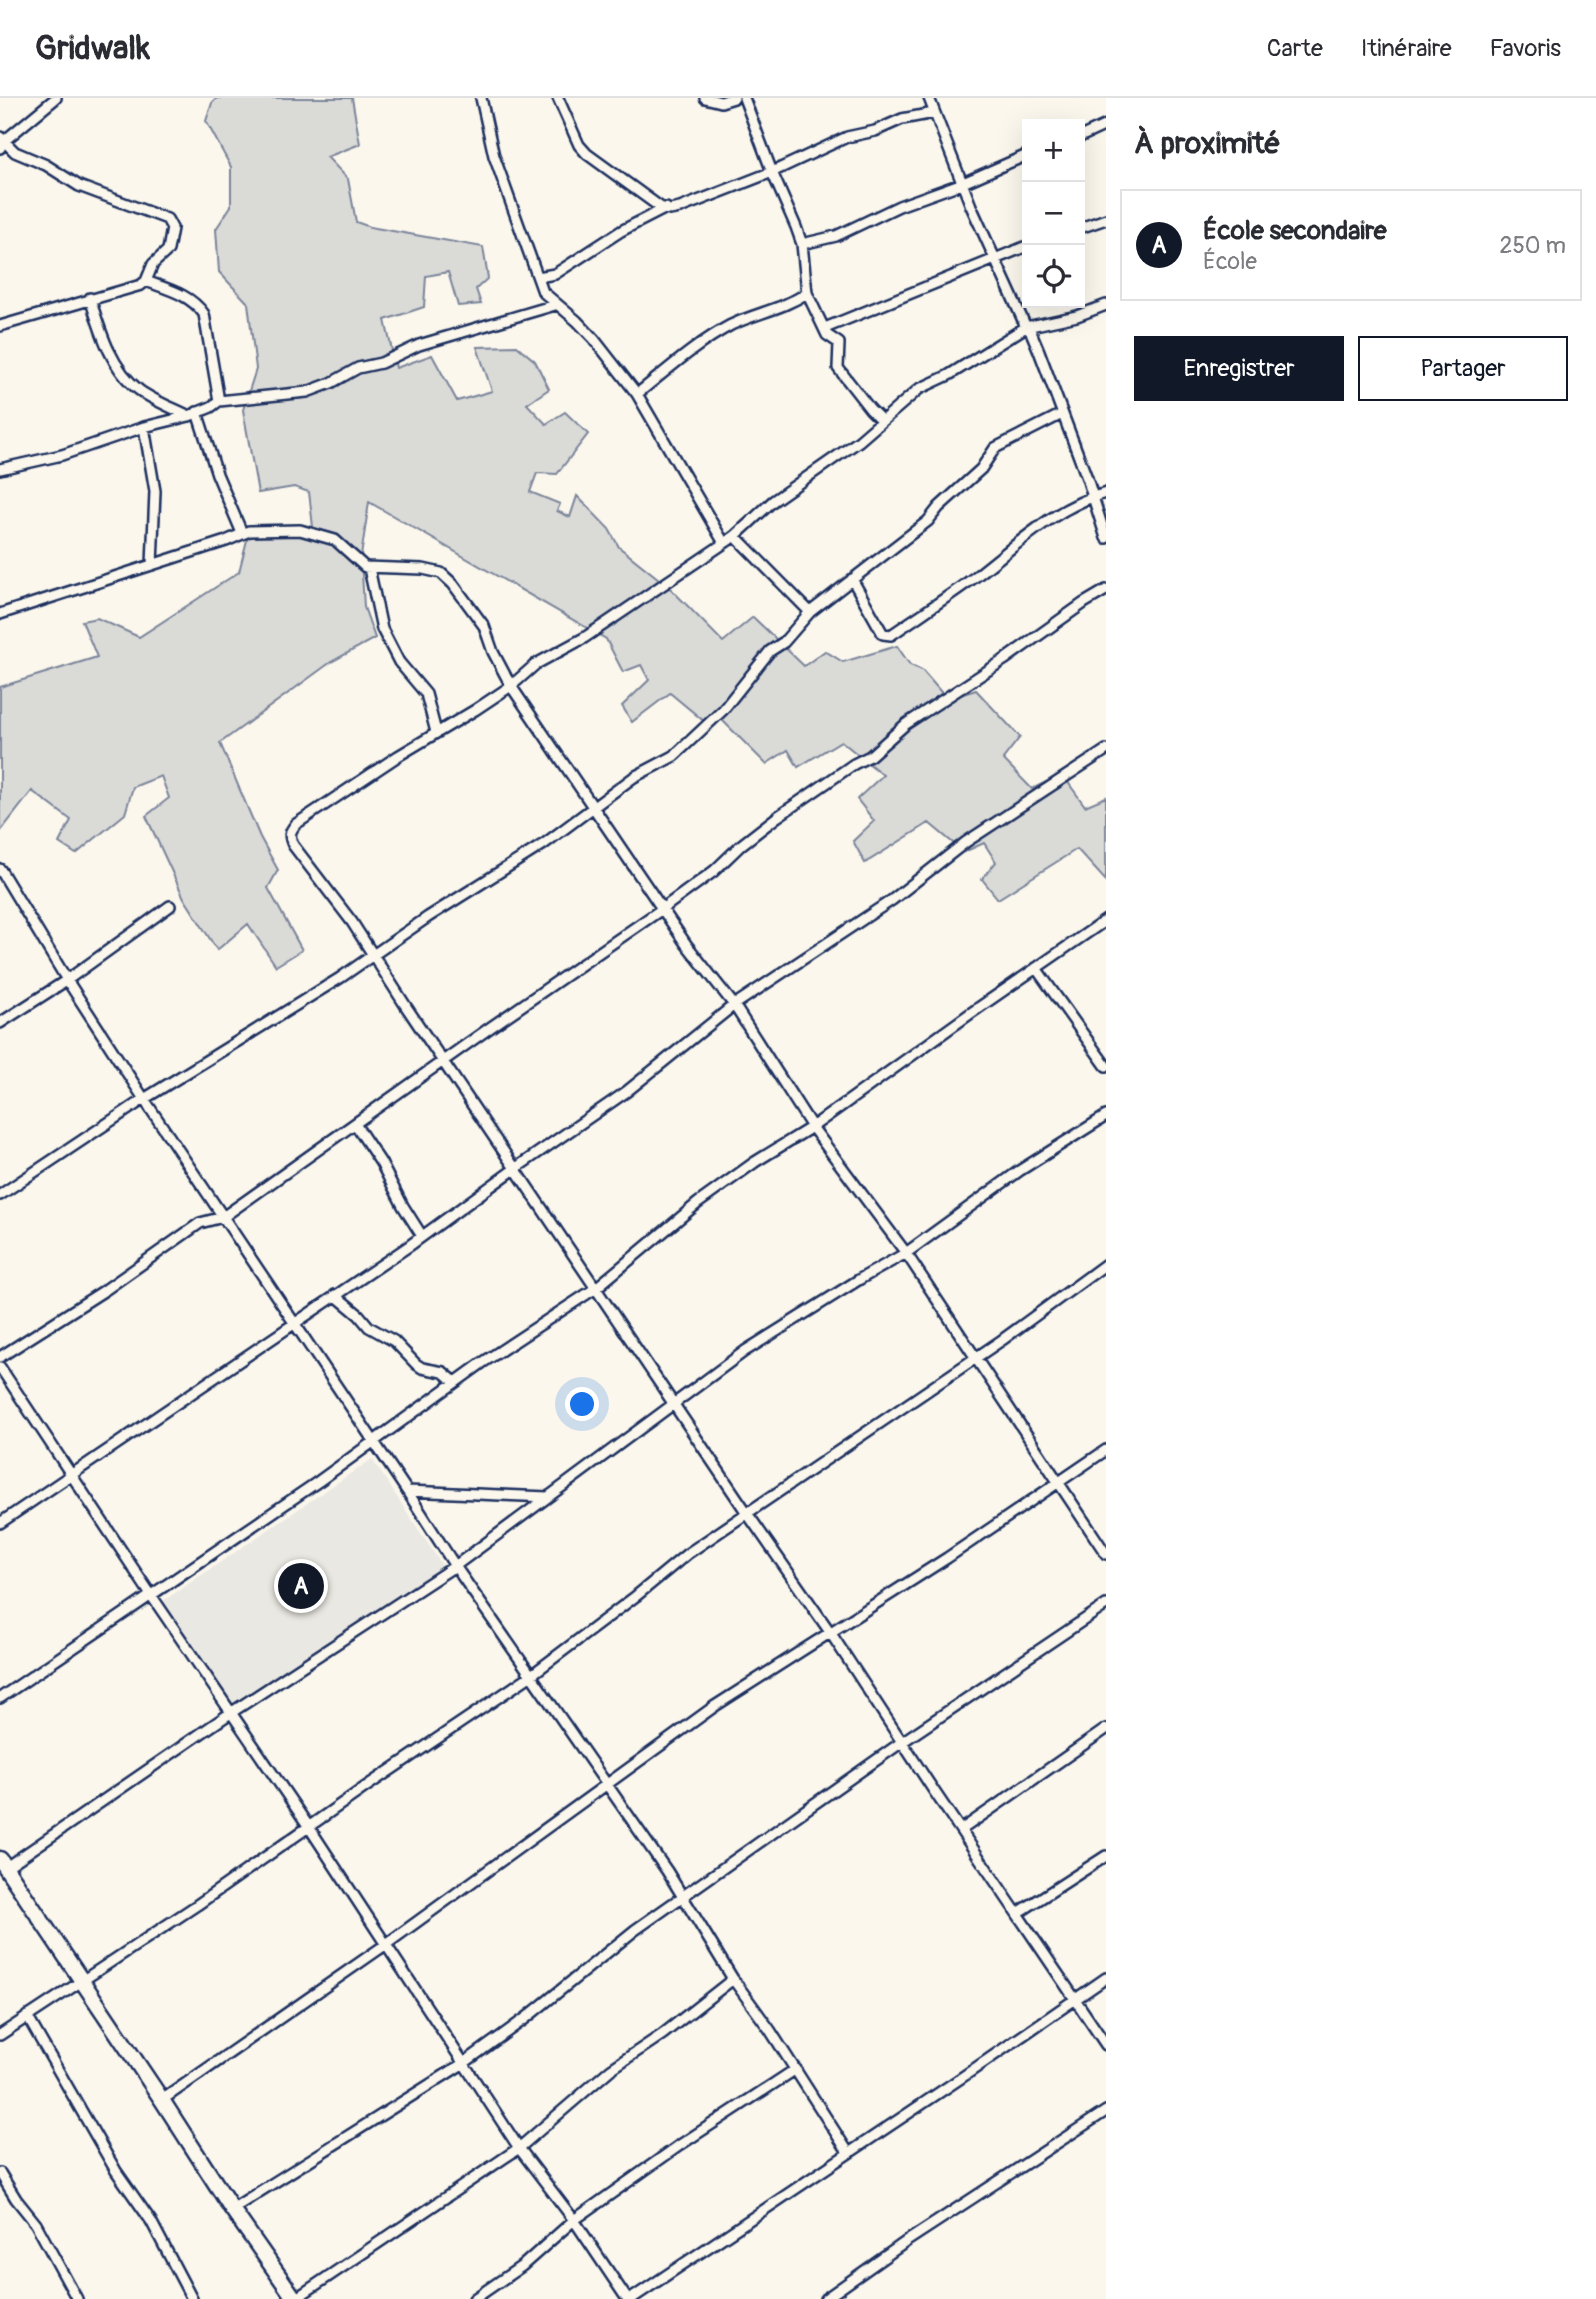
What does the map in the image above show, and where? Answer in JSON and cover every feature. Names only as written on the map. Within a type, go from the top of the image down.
[{"type":"main road","points":[[3,1863],[162,2099],[232,2209],[295,2299]]},
{"type":"street","points":[[0,326],[90,298],[134,288],[146,281],[153,264],[168,250],[172,228],[167,219],[79,186],[1,142],[56,98]]},
{"type":"street","points":[[481,98],[494,156],[543,292],[594,339],[637,394],[724,543]]},
{"type":"street","points":[[558,98],[583,150],[640,194],[666,208]]},
{"type":"street","points":[[705,98],[715,102],[734,98]]},
{"type":"street","points":[[744,98],[802,244],[807,293],[827,335],[839,343],[838,368],[883,421]]},
{"type":"street","points":[[932,99],[934,113],[994,258],[1026,327],[1035,340],[1094,496],[1106,538]]},
{"type":"street","points":[[538,277],[555,274],[621,231],[666,208],[680,208],[772,173],[847,137],[874,131],[902,119],[934,113]]},
{"type":"street","points":[[1085,135],[1106,125]]},
{"type":"street","points":[[802,244],[836,236],[899,206],[963,183],[1022,157]]},
{"type":"street","points":[[1085,226],[1106,219]]},
{"type":"street","points":[[825,328],[1022,248]]},
{"type":"street","points":[[146,281],[181,294],[204,314],[219,401]]},
{"type":"street","points":[[637,394],[706,340],[731,325],[788,305],[807,293]]},
{"type":"street","points":[[90,298],[103,339],[127,379],[151,397],[193,414],[242,533]]},
{"type":"street","points":[[0,469],[62,455],[144,427],[193,414],[219,401],[307,392],[358,368],[381,363],[419,345],[555,305]]},
{"type":"street","points":[[1106,305],[1077,316],[1026,327],[949,375],[919,389],[883,421],[773,501],[735,536],[584,638],[536,664],[511,686],[378,769],[290,831],[289,837],[340,905],[1106,2045]]},
{"type":"street","points":[[0,1195],[144,1099],[310,996],[544,844],[634,777],[674,755],[723,710],[770,651],[784,642],[810,612],[928,521],[939,507],[981,469],[995,448],[1062,414]]},
{"type":"street","points":[[144,427],[155,491],[152,565]]},
{"type":"street","points":[[852,579],[883,635],[891,635],[1066,510],[1106,492]]},
{"type":"street","points":[[0,614],[254,531],[300,530],[335,540],[369,568],[434,570],[446,577],[484,626],[511,686],[662,909],[734,1005],[812,1127],[906,1253],[1106,1554]]},
{"type":"street","points":[[735,536],[810,612]]},
{"type":"street","points":[[369,568],[379,622],[399,662],[426,694],[436,732]]},
{"type":"street","points":[[0,1357],[105,1290],[200,1223],[223,1217],[662,909],[714,871],[776,817],[870,756],[906,724],[1106,590]]},
{"type":"street","points":[[0,1523],[422,1236],[644,1079],[734,1005],[892,900],[993,823],[1106,750]]},
{"type":"street","points":[[0,869],[67,980],[144,1099],[295,1322],[454,1566],[654,1851],[733,1979],[796,2069],[848,2152]]},
{"type":"street","points":[[0,1023],[67,980],[170,906]]},
{"type":"street","points":[[0,1698],[319,1481],[455,1382],[596,1288],[698,1203],[784,1143],[812,1127],[1106,920]]},
{"type":"street","points":[[1036,968],[1106,1066]]},
{"type":"street","points":[[3,1863],[454,1566],[745,1351],[906,1253],[1019,1171],[1106,1116]]},
{"type":"street","points":[[355,1124],[381,1163],[422,1236]]},
{"type":"street","points":[[0,2035],[197,1905],[530,1676],[687,1554],[1027,1323],[1106,1264]]},
{"type":"street","points":[[335,1296],[359,1315],[369,1327],[394,1341],[416,1364],[422,1368],[443,1372],[455,1382]]},
{"type":"street","points":[[0,1367],[150,1595],[309,1827],[519,2148],[629,2299],[1106,1978]]},
{"type":"street","points":[[162,2099],[385,1945],[715,1706],[947,1558],[1106,1450]]},
{"type":"street","points":[[407,1491],[548,1497]]},
{"type":"street","points":[[232,2209],[464,2063],[526,2018],[625,1937],[902,1742],[1106,1605]]},
{"type":"street","points":[[961,1830],[1106,1729]]},
{"type":"street","points":[[1018,1913],[1106,1856]]},
{"type":"street","points":[[295,2299],[519,2148],[611,2069],[663,2034],[733,1979]]},
{"type":"street","points":[[27,2016],[116,2171],[151,2221],[192,2299]]},
{"type":"street","points":[[474,2299],[522,2266],[574,2220],[680,2145],[796,2069]]},
{"type":"street","points":[[825,2299],[907,2241],[1106,2111]]},
{"type":"street","points":[[0,2172],[16,2199],[36,2224],[77,2299]]},
{"type":"shaded area","points":[[217,98],[352,98],[360,144],[327,157],[348,179],[356,222],[370,227],[483,247],[488,278],[476,289],[481,304],[458,306],[448,272],[426,276],[424,307],[385,320],[396,368],[432,355],[457,401],[492,391],[477,347],[517,346],[535,361],[549,389],[527,404],[546,424],[565,412],[588,434],[557,474],[537,473],[530,492],[560,504],[557,511],[570,517],[577,496],[609,529],[619,547],[669,587],[723,642],[753,617],[804,666],[825,651],[843,662],[897,646],[910,665],[922,670],[947,699],[976,690],[1020,737],[1003,759],[1032,789],[1062,774],[1085,806],[1106,797],[1106,881],[1077,849],[998,899],[982,879],[996,862],[984,843],[964,852],[929,823],[865,863],[853,841],[874,821],[857,799],[883,775],[841,741],[798,767],[788,750],[766,764],[719,717],[705,722],[670,693],[632,722],[622,706],[649,680],[641,665],[623,672],[606,639],[369,502],[361,556],[364,607],[375,638],[331,662],[220,743],[260,837],[278,870],[268,888],[302,950],[276,966],[248,924],[217,950],[184,898],[146,816],[169,798],[161,776],[133,787],[125,814],[76,854],[59,843],[71,820],[32,791],[0,832],[0,687],[97,657],[82,621],[97,618],[139,637],[239,572],[248,536],[313,527],[309,492],[294,487],[258,493],[243,410],[256,369],[248,303],[219,272],[216,229],[231,206],[231,167],[206,121],[212,103]]},
{"type":"shaded area","points":[[372,1459],[444,1568],[232,1711],[159,1604]]},
{"type":"place","name":"École secondaire","points":[[301,1586]]}]
